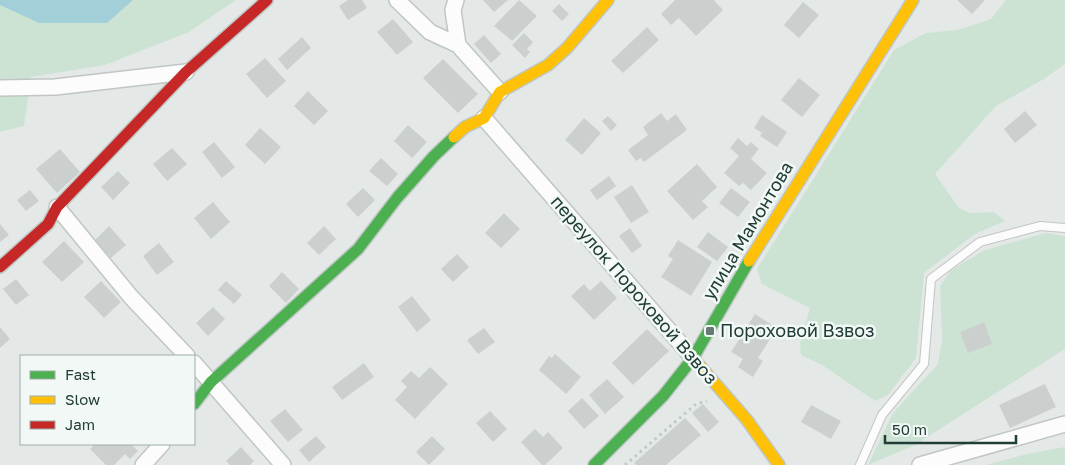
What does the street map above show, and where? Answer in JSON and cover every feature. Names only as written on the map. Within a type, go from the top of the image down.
[{"type":"street","points":[[0,267],[48,224],[56,207],[186,72],[267,0]]},
{"type":"street","points":[[397,0],[430,32],[458,45],[500,92]]},
{"type":"street","points":[[456,0],[453,10],[458,45]]},
{"type":"street","points":[[195,403],[212,382],[285,313],[358,249],[397,198],[434,156],[465,127],[484,118],[500,92],[548,65],[567,48],[608,0]]},
{"type":"street","name":"улица Мамонтова","points":[[594,465],[663,396],[693,358],[731,290],[913,0]]},
{"type":"street","points":[[0,88],[55,87],[186,72]]},
{"type":"street","name":"переулок Пороховой Взвоз","points":[[484,118],[747,420],[779,465]]},
{"type":"street","points":[[56,207],[131,297],[186,355]]},
{"type":"street","points":[[195,364],[283,465]]},
{"type":"street","points":[[920,465],[1065,424]]},
{"type":"street","points":[[143,465],[161,445]]},
{"type":"lane","points":[[860,465],[882,415],[924,364],[931,278],[980,242],[1040,226],[1065,228]]},
{"type":"path","points":[[625,465],[696,404],[713,402]]},
{"type":"green space","points":[[0,0],[236,0],[189,32],[105,65],[31,77],[24,126],[0,132]]},
{"type":"green space","points":[[1006,0],[1065,0],[1065,64],[1044,79],[996,106],[935,174],[959,208],[970,213],[994,212],[1005,221],[975,234],[924,273],[916,358],[888,395],[875,401],[822,365],[801,355],[800,343],[810,308],[762,284],[757,269],[894,50],[926,33],[957,30],[991,19]]},
{"type":"green space","points":[[1045,233],[1065,236],[1065,349],[915,445],[868,465],[893,413],[938,364],[942,339],[940,286],[951,270],[985,250]]},
{"type":"green space","points":[[1065,447],[1065,465],[986,465],[1027,454]]},
{"type":"water","points":[[0,0],[133,0],[107,23],[39,23],[0,5]]},
{"type":"building","points":[[348,0],[362,0],[367,8],[348,20],[339,6]]},
{"type":"building","points":[[483,0],[508,0],[494,12]]},
{"type":"building","points":[[519,0],[537,16],[512,41],[494,26]]},
{"type":"building","points":[[675,0],[714,0],[723,10],[696,36],[679,18],[671,25],[661,14]]},
{"type":"building","points":[[957,0],[985,0],[972,14]]},
{"type":"building","points":[[803,2],[819,15],[799,38],[784,25]]},
{"type":"building","points":[[559,4],[569,14],[562,21],[552,11]]},
{"type":"building","points":[[393,19],[413,42],[397,55],[377,32]]},
{"type":"building","points":[[647,27],[659,40],[623,73],[611,61]]},
{"type":"building","points":[[524,33],[533,42],[527,49],[530,52],[525,58],[512,45]]},
{"type":"building","points":[[484,35],[501,54],[491,63],[474,44]]},
{"type":"building","points":[[302,37],[311,48],[287,70],[278,59]]},
{"type":"building","points":[[265,58],[286,81],[267,98],[246,74]]},
{"type":"building","points":[[443,59],[478,94],[458,113],[423,78]]},
{"type":"building","points":[[799,78],[820,95],[802,117],[781,100]]},
{"type":"building","points":[[308,91],[328,111],[314,125],[294,106]]},
{"type":"building","points":[[1025,111],[1037,125],[1015,143],[1004,129]]},
{"type":"building","points":[[661,113],[667,121],[676,114],[687,130],[644,162],[641,158],[636,161],[628,150],[648,135],[643,127]]},
{"type":"building","points":[[762,115],[787,132],[777,147],[760,136],[762,133],[754,128]]},
{"type":"building","points":[[608,116],[617,125],[611,131],[602,121]]},
{"type":"building","points":[[584,118],[601,133],[582,155],[565,140]]},
{"type":"building","points":[[408,125],[427,142],[412,158],[394,141]]},
{"type":"building","points":[[260,128],[281,147],[265,164],[245,145]]},
{"type":"building","points":[[738,138],[747,146],[751,142],[759,149],[751,159],[767,173],[751,190],[743,183],[739,186],[724,173],[739,156],[730,148]]},
{"type":"building","points":[[214,142],[235,167],[222,178],[202,152]]},
{"type":"building","points":[[172,148],[187,164],[167,181],[153,164]]},
{"type":"building","points":[[60,149],[80,172],[57,193],[36,169]]},
{"type":"building","points":[[381,158],[398,174],[387,186],[369,171]]},
{"type":"building","points":[[697,164],[717,187],[702,201],[708,207],[693,220],[667,191]]},
{"type":"building","points":[[118,171],[130,183],[113,200],[101,187]]},
{"type":"building","points":[[609,176],[616,186],[597,200],[590,190]]},
{"type":"building","points":[[632,185],[649,212],[631,223],[614,197]]},
{"type":"building","points":[[363,188],[375,200],[358,217],[346,204]]},
{"type":"building","points":[[731,188],[750,202],[738,217],[719,203]]},
{"type":"building","points":[[30,190],[39,201],[26,211],[17,200]]},
{"type":"building","points":[[213,202],[230,222],[211,239],[194,218]]},
{"type":"building","points":[[504,213],[520,229],[501,248],[485,233]]},
{"type":"building","points":[[0,224],[9,235],[0,242]]},
{"type":"building","points":[[109,226],[126,245],[111,258],[95,240]]},
{"type":"building","points":[[324,226],[336,239],[319,255],[307,243]]},
{"type":"building","points":[[630,228],[642,246],[632,253],[619,236]]},
{"type":"building","points":[[708,232],[728,247],[717,261],[697,247]]},
{"type":"building","points":[[678,240],[712,262],[691,296],[661,277],[673,259],[668,256]]},
{"type":"building","points":[[64,241],[84,262],[62,282],[42,262]]},
{"type":"building","points":[[159,243],[174,262],[157,275],[143,256]]},
{"type":"building","points":[[457,254],[469,267],[453,282],[441,269]]},
{"type":"building","points":[[282,272],[299,289],[286,303],[269,286]]},
{"type":"building","points":[[16,279],[29,295],[16,305],[3,289]]},
{"type":"building","points":[[101,281],[121,302],[104,318],[84,297]]},
{"type":"building","points":[[226,281],[242,295],[234,304],[218,290]]},
{"type":"building","points":[[601,281],[617,298],[594,320],[571,296],[584,284],[590,291]]},
{"type":"building","points":[[412,296],[431,320],[417,332],[398,307]]},
{"type":"building","points":[[213,307],[225,319],[208,336],[196,323]]},
{"type":"building","points":[[755,314],[777,328],[758,358],[763,361],[753,377],[738,367],[743,359],[731,352]]},
{"type":"building","points":[[984,322],[992,344],[968,353],[960,332]]},
{"type":"building","points":[[0,327],[10,339],[0,348]]},
{"type":"building","points":[[484,328],[495,342],[478,354],[467,340]]},
{"type":"building","points":[[647,329],[669,351],[633,385],[612,363]]},
{"type":"building","points":[[555,354],[581,377],[566,394],[539,370],[549,356],[552,358]]},
{"type":"building","points":[[364,363],[374,377],[342,400],[332,387]]},
{"type":"building","points":[[430,367],[448,384],[415,419],[395,400],[407,387],[401,381],[411,371],[419,378]]},
{"type":"building","points":[[607,379],[624,397],[605,414],[589,395]]},
{"type":"building","points":[[1045,384],[1056,407],[1010,428],[999,405]]},
{"type":"building","points":[[582,398],[599,416],[584,429],[568,411]]},
{"type":"building","points":[[703,404],[719,422],[708,432],[692,413]]},
{"type":"building","points":[[811,405],[841,421],[831,439],[801,422]]},
{"type":"building","points":[[285,409],[303,430],[288,442],[270,421]]},
{"type":"building","points":[[490,411],[507,429],[493,442],[476,423]]},
{"type":"building","points":[[685,418],[701,435],[666,465],[636,465],[634,463]]},
{"type":"building","points":[[535,429],[543,437],[548,432],[563,448],[545,465],[542,465],[521,442]]},
{"type":"building","points":[[316,436],[326,447],[309,462],[299,450]]},
{"type":"building","points":[[432,436],[445,449],[429,465],[416,452]]},
{"type":"building","points":[[94,445],[132,445],[138,451],[130,459],[125,454],[114,465],[106,465],[90,449]]},
{"type":"building","points":[[241,447],[254,461],[250,465],[230,465],[226,461]]},
{"type":"traffic: fast","points":[[195,403],[211,382],[358,249],[397,198],[434,156],[454,137]]},
{"type":"traffic: fast","points":[[594,465],[663,396],[693,358],[749,261]]},
{"type":"traffic: slow","points":[[454,137],[465,127],[484,118],[500,92],[548,65],[567,48],[608,0]]},
{"type":"traffic: slow","points":[[749,261],[913,0]]},
{"type":"traffic: slow","points":[[693,358],[747,420],[779,465]]},
{"type":"traffic: jam","points":[[0,267],[48,224],[57,207],[186,72],[267,0]]},
{"type":"place","name":"Пороховой Взвоз","points":[[710,331]]}]
